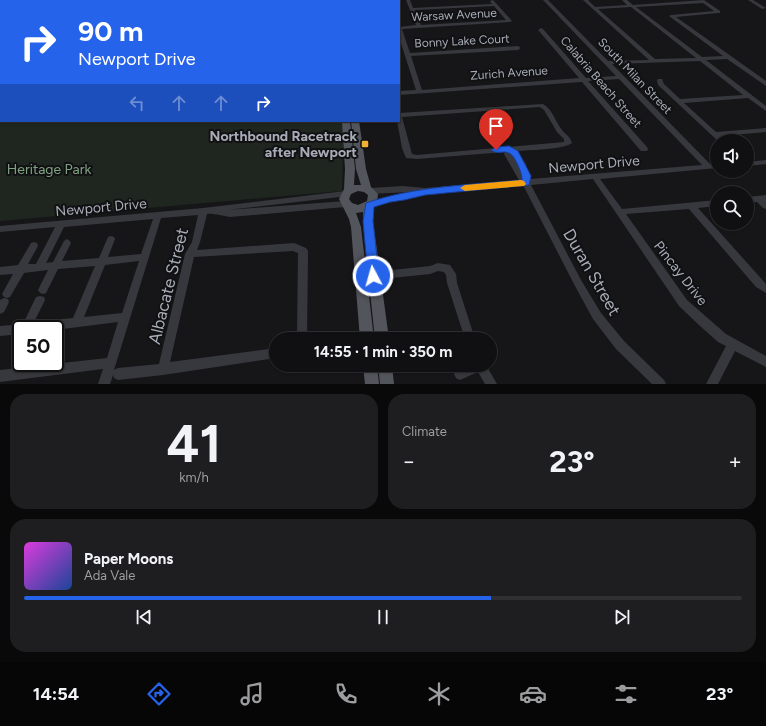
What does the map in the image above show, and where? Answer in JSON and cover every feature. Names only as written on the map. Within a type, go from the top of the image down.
[{"type":"main road","points":[[346,122],[350,169],[347,199],[356,227],[366,332]]},
{"type":"main road","points":[[355,122],[361,169],[369,190],[374,197],[370,205],[368,221],[373,276],[381,332]]},
{"type":"main road","points":[[347,199],[358,188],[369,190]]},
{"type":"main road","points":[[347,199],[360,209],[370,205]]},
{"type":"main road","points":[[371,372],[372,384]]},
{"type":"main road","points":[[386,372],[387,384]]},
{"type":"street","points":[[408,0],[419,27]]},
{"type":"street","points":[[449,0],[454,7]]},
{"type":"street","points":[[492,0],[496,5]]},
{"type":"street","name":"South Milan Street","points":[[545,0],[620,77],[710,164]]},
{"type":"street","points":[[584,0],[654,61]]},
{"type":"street","points":[[624,0],[766,110]]},
{"type":"street","points":[[676,0],[682,4]]},
{"type":"street","points":[[750,0],[764,8]]},
{"type":"street","points":[[756,0],[761,3]]},
{"type":"street","points":[[594,8],[682,4],[703,1],[718,12],[671,16],[766,84]]},
{"type":"street","points":[[412,9],[496,5]]},
{"type":"street","name":"Warsaw Avenue","points":[[400,28],[510,21],[496,5]]},
{"type":"street","name":"Calabria Beach Street","points":[[541,30],[644,149]]},
{"type":"street","points":[[400,31],[419,91]]},
{"type":"street","name":"Bonny Lake Court","points":[[408,55],[518,48]]},
{"type":"street","points":[[607,63],[724,58],[727,56]]},
{"type":"street","name":"Zurich Avenue","points":[[400,93],[620,77]]},
{"type":"street","points":[[660,80],[661,84],[715,134],[766,130]]},
{"type":"street","points":[[679,101],[749,96]]},
{"type":"street","points":[[400,116],[541,105],[546,108],[568,143],[562,145],[417,157],[409,156],[406,150],[400,120]]},
{"type":"street","name":"Duran Street","points":[[509,149],[508,154],[520,176],[526,183],[578,283],[597,316],[620,345],[660,384]]},
{"type":"street","points":[[754,163],[766,162]]},
{"type":"street","name":"Newport Drive","points":[[369,190],[425,191],[710,167]]},
{"type":"street","name":"Pincay Drive","points":[[595,177],[683,303],[704,323],[732,345],[766,362]]},
{"type":"street","name":"Newport Drive","points":[[370,205],[389,198],[404,197],[425,191]]},
{"type":"street","points":[[762,198],[766,206]]},
{"type":"street","name":"Newport Drive","points":[[0,229],[203,211],[230,214],[347,199]]},
{"type":"street","points":[[619,212],[710,204]]},
{"type":"street","points":[[691,205],[759,284],[766,289]]},
{"type":"street","name":"Albacate Street","points":[[163,369],[190,254],[196,242],[203,211]]},
{"type":"street","points":[[104,384],[158,215]]},
{"type":"street","points":[[39,267],[62,223]]},
{"type":"street","points":[[76,323],[111,239]]},
{"type":"street","points":[[30,320],[67,243]]},
{"type":"street","points":[[4,302],[34,246]]},
{"type":"street","points":[[190,254],[294,247],[303,251],[302,332]]},
{"type":"street","points":[[0,271],[145,257]]},
{"type":"street","points":[[373,276],[430,270],[438,266],[447,268],[451,274],[452,283],[468,332]]},
{"type":"street","points":[[64,324],[126,317]]},
{"type":"street","points":[[0,331],[12,330]]},
{"type":"street","points":[[712,384],[732,345]]},
{"type":"street","points":[[118,374],[269,354]]},
{"type":"street","points":[[0,376],[110,363]]},
{"type":"street","points":[[460,374],[464,372]]},
{"type":"street","points":[[484,372],[491,384]]},
{"type":"green space","name":"Heritage Park","points":[[0,122],[344,122],[342,191],[0,221]]},
{"type":"slow traffic","points":[[465,188],[521,184]]},
{"type":"place","name":"Northbound Racetrack after Newport","points":[[365,144]]},
{"type":"route","points":[[373,276],[368,221],[370,205],[389,198],[404,197],[425,191],[526,183],[527,176],[516,153],[509,149],[496,150]]}]
